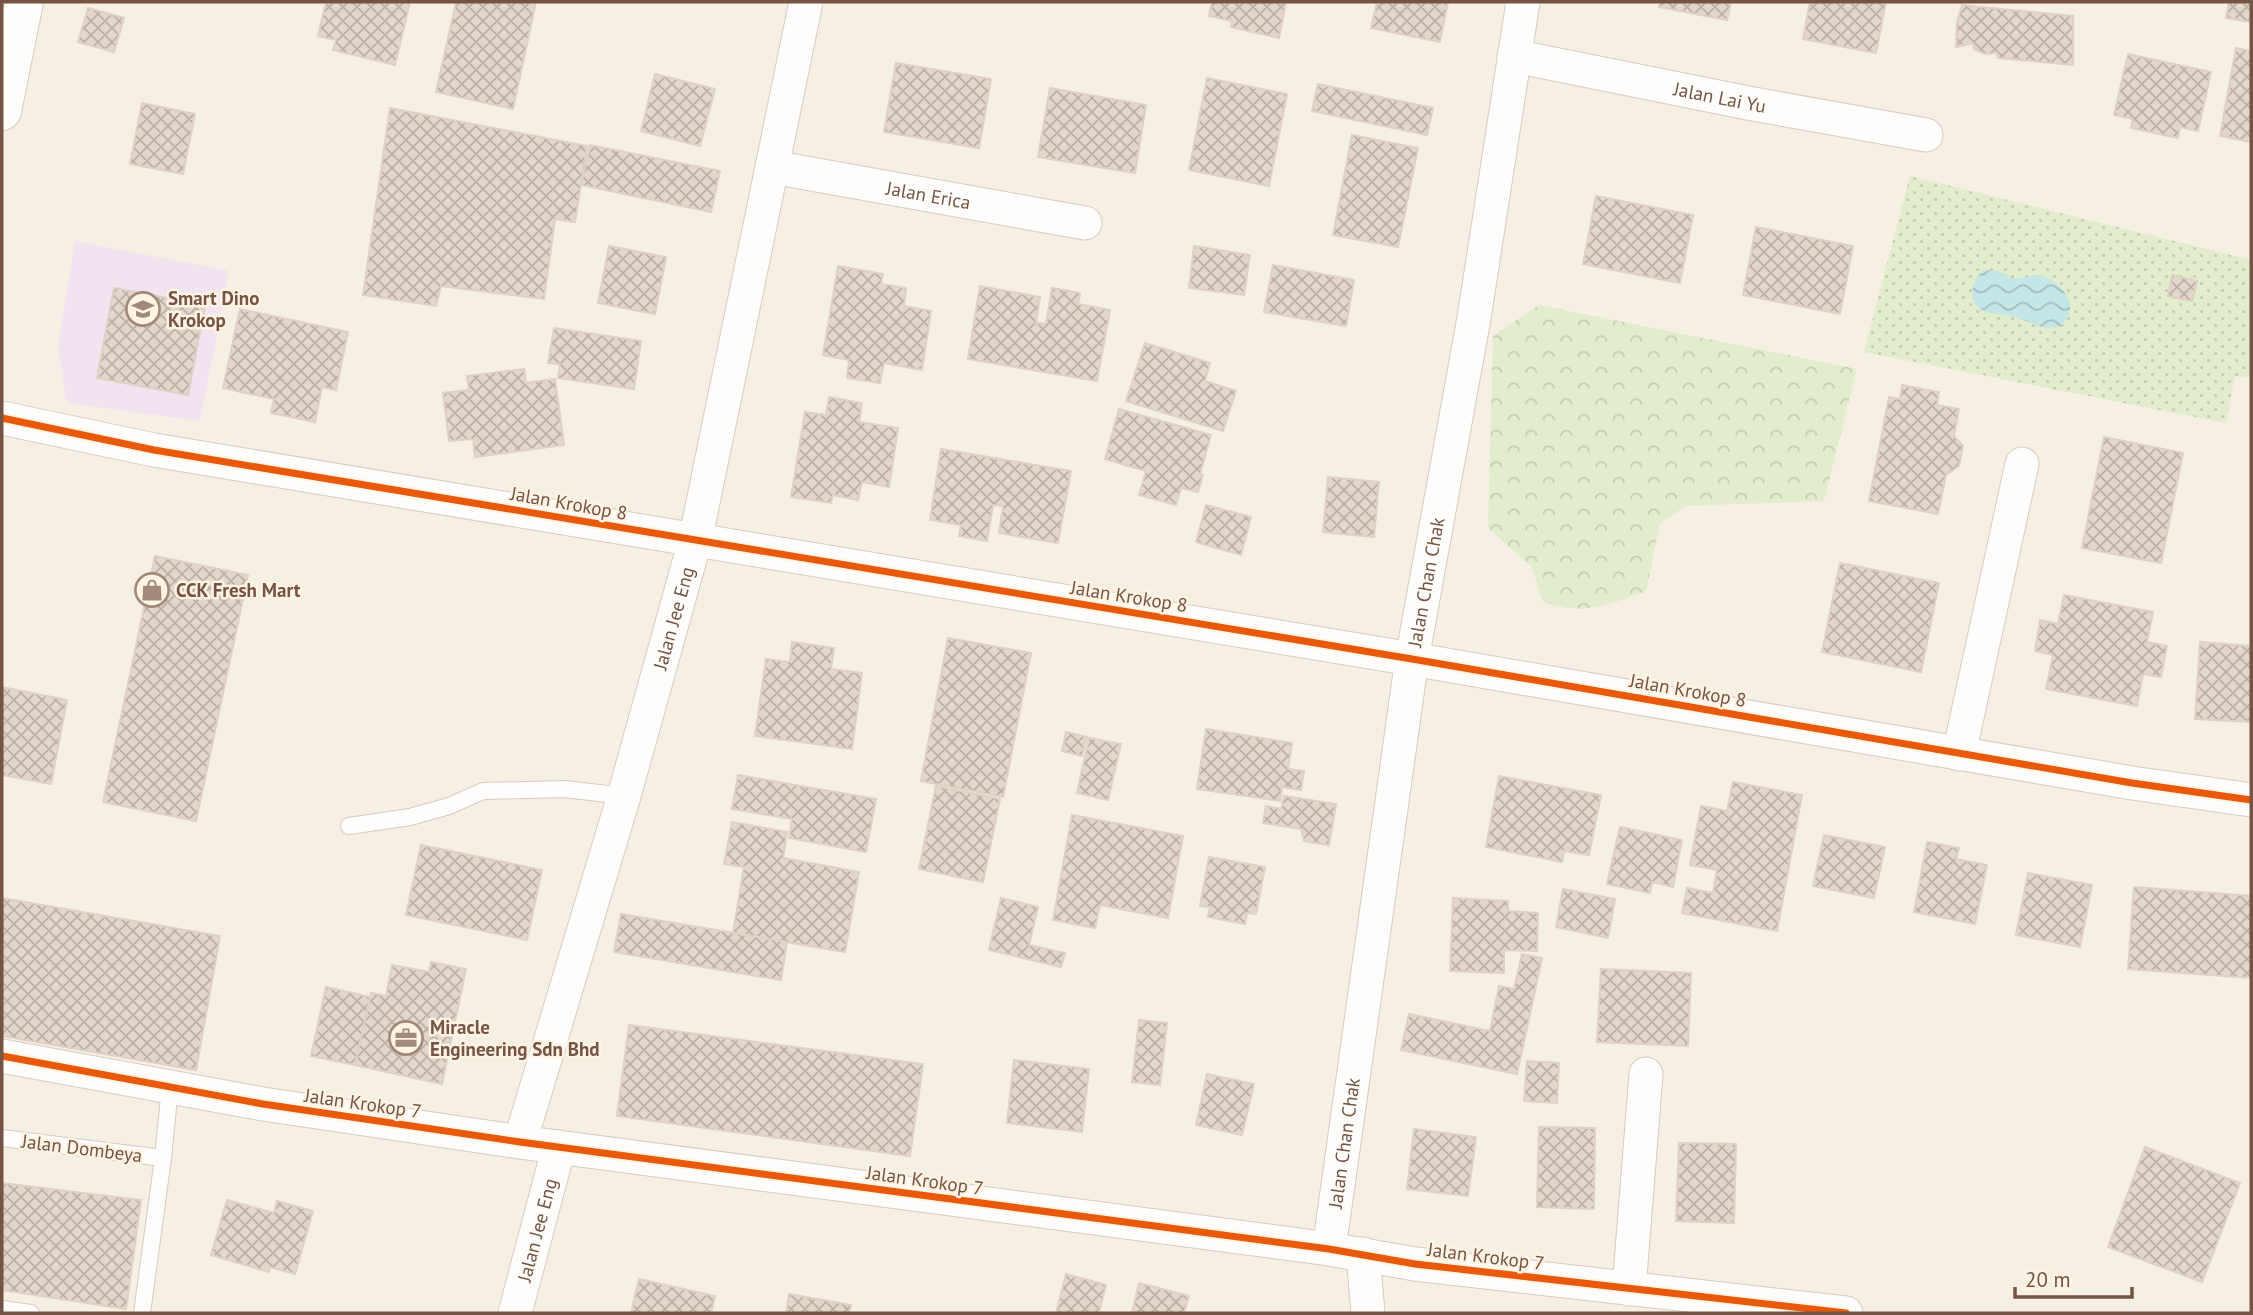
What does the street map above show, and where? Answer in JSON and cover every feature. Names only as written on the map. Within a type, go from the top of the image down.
[{"type":"street","points":[[2,111],[24,2]]},
{"type":"street","name":"Jalan Jee Eng","points":[[520,1142],[624,796],[695,541],[806,2]]},
{"type":"street","name":"Jalan Chan Chak","points":[[1329,1249],[1412,659],[1474,318],[1524,2]]},
{"type":"street","name":"Jalan Lai Yu","points":[[1514,56],[1926,135]]},
{"type":"street","name":"Jalan Erica","points":[[772,167],[1085,223]]},
{"type":"street","name":"Jalan Krokop 8","points":[[2,418],[153,450],[1412,659],[1959,754],[2251,800]]},
{"type":"street","points":[[1959,754],[2022,464]]},
{"type":"street","name":"Jalan Krokop 7","points":[[2,1056],[263,1104],[520,1142],[1329,1249],[1415,1264],[1846,1313]]},
{"type":"street","points":[[1629,1289],[1646,1074]]},
{"type":"street","name":"Jalan Jee Eng","points":[[515,1313],[559,1147]]},
{"type":"street","points":[[1363,1254],[1368,1313]]},
{"type":"lane","points":[[349,826],[411,817],[449,806],[483,791],[565,789],[624,796]]},
{"type":"lane","name":"Jalan Dombeya","points":[[142,1313],[170,1087]]},
{"type":"lane","name":"Jalan Dombeya","points":[[2,1138],[163,1158]]},
{"type":"lane","points":[[2,1309],[31,1313]]},
{"type":"shaded area","name":"Smart Dino Krokop","points":[[75,241],[229,271],[200,421],[67,403],[58,347]]},
{"type":"green space","points":[[1910,176],[2251,260],[2251,378],[2235,376],[2226,423],[1864,352]]},
{"type":"green space","points":[[1539,305],[1857,369],[1824,501],[1686,506],[1660,523],[1646,591],[1606,605],[1583,609],[1542,601],[1532,567],[1488,528],[1493,336]]},
{"type":"water","points":[[1983,270],[1998,271],[2014,279],[2042,276],[2050,280],[2064,291],[2068,298],[2070,306],[2065,321],[2058,327],[2044,327],[2008,315],[1984,311],[1975,303],[1972,292]]},
{"type":"building","points":[[326,2],[410,2],[395,65],[333,50],[336,40],[318,36]]},
{"type":"building","points":[[456,2],[536,2],[513,109],[436,92]]},
{"type":"building","points":[[1212,2],[1286,2],[1279,38],[1231,27],[1232,21],[1209,16]]},
{"type":"building","points":[[1377,2],[1448,2],[1440,42],[1371,28]]},
{"type":"building","points":[[1660,2],[1731,2],[1727,20],[1659,7]]},
{"type":"building","points":[[1810,2],[1886,2],[1876,53],[1803,39]]},
{"type":"building","points":[[2229,2],[2251,2],[2251,22],[2226,18]]},
{"type":"building","points":[[1962,5],[2073,16],[2073,65],[1998,58],[1997,53],[1985,54],[1974,49],[1973,43],[1956,47],[1957,22]]},
{"type":"building","points":[[88,8],[124,18],[114,52],[78,42]]},
{"type":"building","points":[[2236,48],[2251,51],[2251,142],[2220,136]]},
{"type":"building","points":[[2128,54],[2211,72],[2198,131],[2180,127],[2178,138],[2131,128],[2133,119],[2114,115]]},
{"type":"building","points":[[896,63],[991,79],[979,148],[884,132]]},
{"type":"building","points":[[655,74],[715,89],[700,146],[641,131]]},
{"type":"building","points":[[1207,78],[1287,94],[1269,186],[1189,170]]},
{"type":"building","points":[[1318,84],[1433,108],[1427,135],[1312,111]]},
{"type":"building","points":[[1050,88],[1146,105],[1135,173],[1038,157]]},
{"type":"building","points":[[142,103],[195,114],[183,174],[130,164]]},
{"type":"building","points":[[390,108],[587,146],[575,222],[555,219],[544,299],[441,286],[436,306],[363,295]]},
{"type":"building","points":[[1352,135],[1418,148],[1398,247],[1333,235]]},
{"type":"building","points":[[590,145],[720,171],[711,212],[581,185]]},
{"type":"building","points":[[1596,196],[1693,215],[1680,283],[1583,264]]},
{"type":"building","points":[[1756,227],[1853,246],[1840,314],[1743,295]]},
{"type":"building","points":[[609,246],[666,257],[655,314],[598,303]]},
{"type":"building","points":[[1194,246],[1250,255],[1244,295],[1189,288]]},
{"type":"building","points":[[1273,265],[1354,280],[1346,326],[1264,312]]},
{"type":"building","points":[[838,266],[883,274],[881,284],[906,288],[904,306],[931,311],[922,370],[884,363],[880,383],[847,378],[849,360],[823,355]]},
{"type":"building","points":[[2172,275],[2197,281],[2192,301],[2168,296]]},
{"type":"building","points":[[980,286],[1040,297],[1036,323],[1046,324],[1052,288],[1080,293],[1078,304],[1110,310],[1097,381],[968,359]]},
{"type":"building","points":[[114,288],[205,305],[188,395],[97,378]]},
{"type":"building","points":[[240,309],[348,332],[336,390],[322,387],[315,422],[271,413],[274,399],[223,388]]},
{"type":"building","points":[[554,328],[641,341],[634,389],[558,378],[560,364],[548,363]]},
{"type":"building","points":[[1145,343],[1210,363],[1205,381],[1236,391],[1223,431],[1126,401]]},
{"type":"building","points":[[524,369],[526,383],[555,379],[564,445],[475,457],[473,439],[449,441],[443,393],[469,390],[467,376]]},
{"type":"building","points":[[1902,385],[1939,392],[1937,405],[1959,409],[1954,436],[1963,446],[1959,466],[1946,475],[1938,514],[1869,501],[1889,397],[1900,399]]},
{"type":"building","points":[[829,397],[862,403],[859,422],[898,428],[889,487],[862,482],[858,500],[833,495],[831,503],[791,497],[805,412],[826,415]]},
{"type":"building","points":[[1119,409],[1211,435],[1198,492],[1181,488],[1176,505],[1139,495],[1146,471],[1105,459]]},
{"type":"building","points":[[2104,437],[2183,453],[2161,563],[2082,548]]},
{"type":"building","points":[[941,449],[1071,471],[1058,543],[999,533],[1003,506],[993,505],[987,541],[959,536],[961,525],[930,520]]},
{"type":"building","points":[[1328,477],[1379,482],[1374,537],[1323,532]]},
{"type":"building","points":[[1206,505],[1251,517],[1241,555],[1196,542]]},
{"type":"building","points":[[155,556],[248,575],[196,821],[103,802]]},
{"type":"building","points":[[1840,563],[1939,583],[1921,672],[1822,652]]},
{"type":"building","points":[[2064,595],[2153,612],[2147,642],[2167,646],[2161,677],[2143,674],[2137,706],[2046,689],[2053,655],[2035,651],[2040,620],[2058,624]]},
{"type":"building","points":[[948,638],[1031,653],[1003,797],[921,781]]},
{"type":"building","points":[[792,642],[834,648],[831,669],[862,673],[852,749],[755,736],[766,659],[790,662]]},
{"type":"building","points":[[2200,642],[2251,646],[2251,722],[2195,719]]},
{"type":"building","points":[[2,687],[67,700],[51,784],[2,775]]},
{"type":"building","points":[[1206,729],[1292,743],[1288,769],[1304,771],[1301,790],[1282,787],[1280,801],[1197,789]]},
{"type":"building","points":[[1066,732],[1087,737],[1082,756],[1062,751]]},
{"type":"building","points":[[1089,738],[1121,744],[1108,800],[1077,793]]},
{"type":"building","points":[[738,775],[876,799],[866,852],[789,838],[792,819],[732,809]]},
{"type":"building","points":[[1499,776],[1601,795],[1589,855],[1564,851],[1562,862],[1486,847]]},
{"type":"building","points":[[1733,782],[1802,795],[1777,931],[1682,913],[1687,888],[1713,893],[1717,870],[1690,865],[1701,806],[1727,811]]},
{"type":"building","points":[[936,786],[1000,799],[983,882],[919,869]]},
{"type":"building","points":[[1284,796],[1336,804],[1329,845],[1304,841],[1301,829],[1263,823],[1266,806],[1281,809]]},
{"type":"building","points":[[1072,815],[1183,836],[1168,918],[1100,905],[1095,928],[1053,920]]},
{"type":"building","points":[[732,822],[787,832],[783,858],[859,872],[845,952],[733,933],[744,867],[724,864]]},
{"type":"building","points":[[1620,827],[1682,840],[1673,887],[1652,882],[1650,893],[1607,884]]},
{"type":"building","points":[[1824,835],[1885,847],[1874,898],[1813,886]]},
{"type":"building","points":[[1927,842],[1959,848],[1956,859],[1987,865],[1975,924],[1914,912]]},
{"type":"building","points":[[421,845],[542,870],[527,940],[406,915]]},
{"type":"building","points":[[1209,857],[1265,867],[1256,914],[1247,913],[1245,924],[1208,917],[1210,907],[1200,906]]},
{"type":"building","points":[[2028,873],[2092,885],[2080,947],[2016,935]]},
{"type":"building","points":[[2134,887],[2251,896],[2251,978],[2128,969]]},
{"type":"building","points":[[1563,889],[1615,899],[1608,938],[1556,927]]},
{"type":"building","points":[[2,898],[220,936],[196,1070],[2,1036]]},
{"type":"building","points":[[1001,898],[1038,907],[1029,945],[1065,953],[1061,967],[989,950]]},
{"type":"building","points":[[1453,898],[1508,901],[1508,911],[1538,913],[1537,951],[1504,950],[1504,973],[1450,971]]},
{"type":"building","points":[[621,914],[787,942],[781,980],[614,952]]},
{"type":"building","points":[[1522,954],[1542,958],[1517,1074],[1401,1050],[1409,1014],[1490,1031],[1499,986],[1514,989]]},
{"type":"building","name":"Miracle Engineering Sdn Bhd","points":[[431,962],[466,969],[442,1084],[355,1065],[371,993],[386,996],[392,965],[429,972]]},
{"type":"building","points":[[1601,969],[1691,973],[1688,1046],[1597,1042]]},
{"type":"building","points":[[326,987],[370,997],[355,1065],[311,1056]]},
{"type":"building","points":[[1139,1020],[1167,1023],[1160,1085],[1132,1082]]},
{"type":"building","points":[[629,1025],[923,1064],[910,1156],[617,1116]]},
{"type":"building","points":[[1014,1060],[1089,1069],[1082,1132],[1007,1123]]},
{"type":"building","points":[[1527,1061],[1559,1063],[1557,1103],[1524,1101]]},
{"type":"building","points":[[1207,1074],[1254,1084],[1242,1135],[1196,1125]]},
{"type":"building","points":[[1539,1127],[1595,1128],[1594,1209],[1537,1207]]},
{"type":"building","points":[[1414,1129],[1476,1137],[1468,1196],[1407,1189]]},
{"type":"building","points":[[1679,1143],[1736,1144],[1734,1223],[1676,1221]]},
{"type":"building","points":[[2145,1147],[2240,1183],[2202,1282],[2108,1247]]},
{"type":"building","points":[[2,1183],[141,1200],[126,1309],[2,1290]]},
{"type":"building","points":[[227,1200],[274,1213],[277,1201],[313,1211],[295,1274],[270,1267],[269,1272],[211,1255]]},
{"type":"building","points":[[1066,1274],[1106,1285],[1099,1313],[1056,1313]]},
{"type":"building","points":[[639,1279],[715,1296],[711,1313],[631,1313]]},
{"type":"building","points":[[1139,1283],[1189,1296],[1184,1313],[1132,1313]]},
{"type":"building","points":[[789,1294],[851,1305],[849,1313],[786,1313]]},
{"type":"cycle path","points":[[2,418],[154,450],[1412,659],[2132,783],[2251,800]]},
{"type":"cycle path","points":[[2,1056],[263,1104],[520,1142],[1329,1249],[1415,1264],[1846,1313]]},
{"type":"place","name":"Smart Dino Krokop","points":[[143,309]]},
{"type":"place","name":"CCK Fresh Mart","points":[[152,590]]},
{"type":"place","name":"Miracle Engineering Sdn Bhd","points":[[406,1038]]}]
